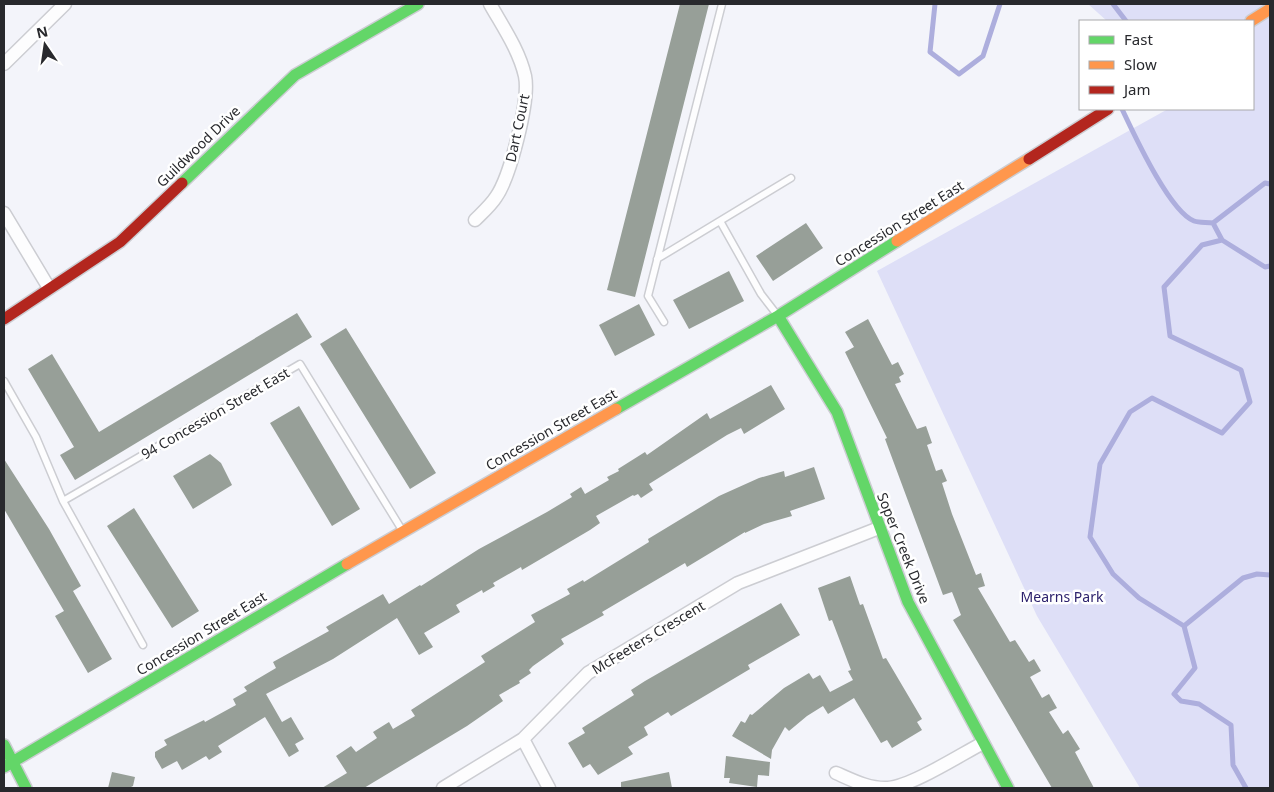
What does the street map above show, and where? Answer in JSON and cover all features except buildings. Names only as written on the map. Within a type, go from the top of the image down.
[{"type":"street","points":[[4,64],[65,4]]},
{"type":"street","name":"Guildwood Drive","points":[[4,319],[120,242],[295,75],[418,4]]},
{"type":"street","name":"Dart Court","points":[[475,220],[497,197],[510,166],[526,102],[526,78],[519,57],[490,4]]},
{"type":"street","points":[[1253,20],[1270,9]]},
{"type":"street","name":"Concession Street East","points":[[7,765],[403,531],[778,316],[1106,110]]},
{"type":"street","points":[[4,213],[49,288]]},
{"type":"street","name":"Soper Creek Drive","points":[[778,316],[837,412],[908,602],[1008,788]]},
{"type":"street","name":"McFeeters Crescent","points":[[442,788],[524,739],[588,673],[730,588],[879,528]]},
{"type":"street","points":[[524,739],[549,788]]},
{"type":"street","points":[[836,773],[868,786],[889,788],[913,780],[983,743]]},
{"type":"street","points":[[4,745],[7,765],[26,788]]},
{"type":"lane","points":[[664,322],[648,296],[722,4]]},
{"type":"lane","points":[[657,259],[791,178]]},
{"type":"lane","points":[[720,221],[761,294],[778,316]]},
{"type":"lane","name":"94 Concession Street East","points":[[63,501],[300,364],[403,531]]},
{"type":"lane","points":[[4,381],[36,437],[63,501],[143,645]]},
{"type":"green space","name":"Mearns Park","points":[[1088,4],[1270,4],[1270,788],[1140,788],[1037,616],[877,271],[1166,110],[1254,110],[1254,20],[1106,20]]},
{"type":"waterway","points":[[935,4],[930,52],[959,74],[983,56],[1000,4]]},
{"type":"waterway","points":[[1113,4],[1125,20]]},
{"type":"waterway","points":[[1122,110],[1153,171],[1174,203],[1194,221],[1213,223],[1222,240],[1202,245],[1164,287],[1170,336],[1241,370],[1250,402],[1222,433],[1152,398],[1130,412],[1100,464],[1090,537],[1113,574],[1139,598],[1184,626],[1243,578],[1257,574],[1270,575]]},
{"type":"waterway","points":[[1213,223],[1265,183],[1270,184]]},
{"type":"waterway","points":[[1222,240],[1265,267],[1270,266]]},
{"type":"waterway","points":[[1184,626],[1195,668],[1174,694],[1181,701],[1199,704],[1231,725],[1233,765],[1246,788]]},
{"type":"traffic: fast","points":[[182,183],[295,75],[418,4]]},
{"type":"traffic: fast","points":[[616,409],[778,316],[897,241]]},
{"type":"traffic: fast","points":[[778,316],[837,412],[908,602],[1008,788]]},
{"type":"traffic: fast","points":[[4,767],[347,564]]},
{"type":"traffic: fast","points":[[4,745],[26,788]]},
{"type":"traffic: slow","points":[[1253,20],[1270,9]]},
{"type":"traffic: slow","points":[[897,241],[1029,159]]},
{"type":"traffic: slow","points":[[347,564],[616,409]]},
{"type":"traffic: jam","points":[[1029,159],[1106,110]]},
{"type":"traffic: jam","points":[[4,319],[120,242],[182,183]]}]
